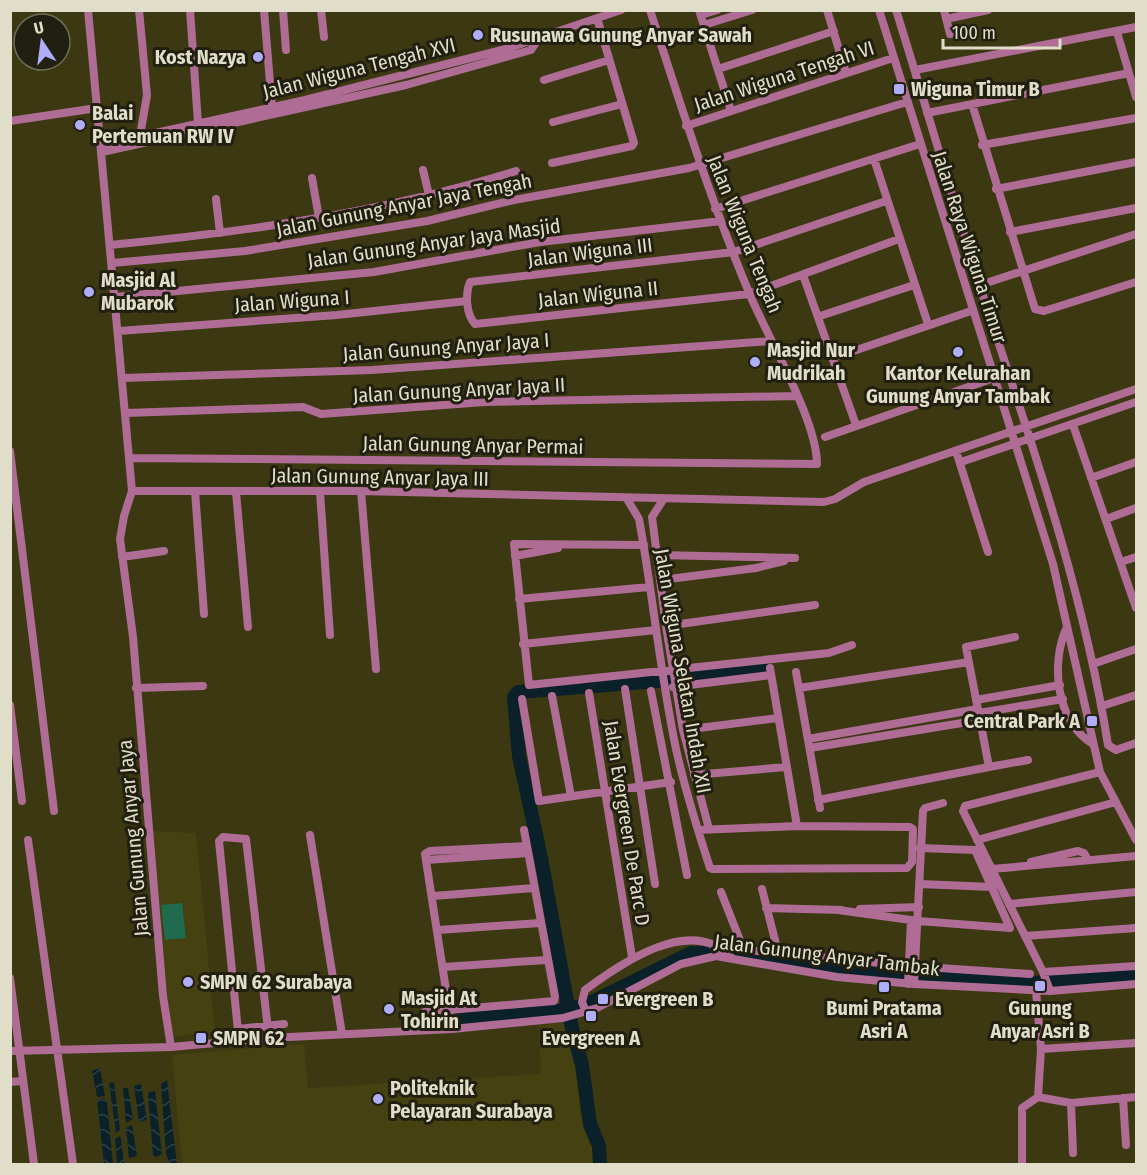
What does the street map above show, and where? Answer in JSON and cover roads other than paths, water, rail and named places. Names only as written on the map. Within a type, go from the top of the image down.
[{"type":"street","name":"Jalan Gunung Anyar Jaya","points":[[88,10],[132,491],[121,533],[122,557],[131,628],[163,996],[171,1047]]},
{"type":"street","points":[[139,10],[147,95],[140,136]]},
{"type":"street","points":[[190,10],[198,123]]},
{"type":"street","points":[[264,10],[272,107]]},
{"type":"street","points":[[283,10],[286,50]]},
{"type":"street","points":[[321,10],[324,37]]},
{"type":"street","name":"Jalan Wiguna Tengah XVI","points":[[101,148],[140,136],[272,107],[506,49],[621,10]]},
{"type":"street","name":"Jalan Wiguna Tengah","points":[[650,10],[715,209],[749,294],[796,396],[814,442],[816,464]]},
{"type":"street","points":[[717,10],[700,13],[730,111]]},
{"type":"street","points":[[704,25],[752,10]]},
{"type":"street","points":[[827,10],[846,73]]},
{"type":"street","name":"Jalan Raya Wiguna Timur","points":[[879,10],[991,379],[1011,431],[1053,564],[1100,772],[1134,830],[1137,840]]},
{"type":"street","name":"Jalan Raya Wiguna Timur","points":[[896,10],[961,226],[1066,553],[1093,664],[1108,746],[1116,750],[1137,743]]},
{"type":"street","points":[[950,34],[945,15],[988,10]]},
{"type":"street","points":[[552,163],[632,146],[634,139],[597,18]]},
{"type":"street","points":[[915,70],[1137,27]]},
{"type":"street","points":[[718,69],[834,31]]},
{"type":"street","points":[[1117,32],[1137,97]]},
{"type":"street","points":[[101,148],[406,85],[531,50],[535,44],[535,38]]},
{"type":"street","name":"Jalan Wiguna Tengah VI","points":[[686,126],[893,58]]},
{"type":"street","points":[[544,80],[609,60]]},
{"type":"street","points":[[927,113],[1129,73]]},
{"type":"street","name":"Jalan Gunung Anyar Jaya Tengah","points":[[112,263],[245,251],[427,221],[514,200],[700,166],[907,102]]},
{"type":"street","points":[[553,122],[622,104]]},
{"type":"street","points":[[972,104],[982,145],[1035,309],[1039,311],[1137,282]]},
{"type":"street","points":[[10,121],[97,108]]},
{"type":"street","points":[[982,145],[1137,118]]},
{"type":"street","points":[[715,209],[920,144]]},
{"type":"street","points":[[874,159],[928,324]]},
{"type":"street","points":[[996,189],[1137,162]]},
{"type":"street","points":[[423,170],[429,195]]},
{"type":"street","points":[[110,245],[220,233],[319,218],[429,195],[516,171]]},
{"type":"street","points":[[312,178],[319,218]]},
{"type":"street","points":[[216,199],[220,233]]},
{"type":"street","points":[[734,252],[886,201]]},
{"type":"street","points":[[1010,232],[1137,208]]},
{"type":"street","name":"Jalan Gunung Anyar Jaya Masjid","points":[[115,297],[374,272],[540,242],[720,221]]},
{"type":"street","points":[[947,230],[961,226]]},
{"type":"street","points":[[980,285],[1137,234]]},
{"type":"street","points":[[749,294],[899,239]]},
{"type":"street","name":"Jalan Wiguna III","points":[[467,301],[470,282],[734,252]]},
{"type":"street","points":[[803,276],[856,425]]},
{"type":"street","points":[[819,316],[914,285]]},
{"type":"street","name":"Jalan Wiguna II","points":[[467,301],[471,320],[475,324],[749,294]]},
{"type":"street","name":"Jalan Wiguna I","points":[[119,331],[337,315],[467,301]]},
{"type":"street","points":[[833,358],[972,311]]},
{"type":"street","name":"Jalan Gunung Anyar Jaya I","points":[[123,378],[372,370],[771,341]]},
{"type":"street","points":[[825,437],[991,379]]},
{"type":"street","name":"Jalan Gunung Anyar Jaya III","points":[[132,491],[361,491],[663,500],[824,502],[835,499],[850,489],[1137,389]]},
{"type":"street","name":"Jalan Gunung Anyar Jaya II","points":[[126,413],[303,407],[321,414],[486,402],[796,396]]},
{"type":"street","points":[[961,462],[1137,402]]},
{"type":"street","points":[[1073,424],[1136,604]]},
{"type":"street","points":[[10,451],[54,811]]},
{"type":"street","points":[[956,451],[988,552]]},
{"type":"street","name":"Jalan Gunung Anyar Permai","points":[[129,458],[816,464]]},
{"type":"street","points":[[1091,478],[1137,462]]},
{"type":"street","points":[[195,491],[204,614]]},
{"type":"street","points":[[361,491],[376,669]]},
{"type":"street","points":[[236,492],[248,627]]},
{"type":"street","points":[[320,492],[330,635]]},
{"type":"street","name":"Jalan Wiguna Selatan Indah XII","points":[[627,499],[632,511],[639,519],[662,672],[687,798],[710,868],[714,870],[907,868],[912,862],[912,828],[797,826]]},
{"type":"street","points":[[639,519],[652,517],[663,500]]},
{"type":"street","points":[[1106,519],[1137,508]]},
{"type":"street","name":"Jalan Wiguna Selatan Indah XII","points":[[652,517],[666,626],[683,730],[708,829]]},
{"type":"street","points":[[644,545],[571,546],[516,543],[515,556],[528,684],[829,653],[843,651],[852,645]]},
{"type":"street","points":[[515,556],[571,546]]},
{"type":"street","points":[[122,557],[164,551]]},
{"type":"street","points":[[657,555],[758,556],[792,559],[756,568],[661,580]]},
{"type":"street","points":[[1121,562],[1137,556]]},
{"type":"street","points":[[519,599],[649,587]]},
{"type":"street","points":[[666,626],[815,605]]},
{"type":"street","points":[[1068,627],[1060,642],[1058,658],[1062,699],[1076,730],[1094,744]]},
{"type":"street","points":[[523,644],[656,630]]},
{"type":"street","points":[[989,767],[969,662],[968,645],[1015,637]]},
{"type":"street","points":[[1093,664],[1137,649]]},
{"type":"street","points":[[799,688],[969,662]]},
{"type":"street","points":[[665,687],[770,671],[797,826],[698,830]]},
{"type":"street","points":[[796,672],[819,804],[1028,760]]},
{"type":"street","points":[[978,710],[1060,685]]},
{"type":"street","points":[[136,688],[203,686]]},
{"type":"street","points":[[625,689],[655,884]]},
{"type":"street","points":[[651,691],[687,875]]},
{"type":"street","name":"Jalan Evergreen De Parc D","points":[[589,693],[632,957]]},
{"type":"street","points":[[1102,706],[1137,695]]},
{"type":"street","points":[[552,696],[571,796]]},
{"type":"street","points":[[522,699],[539,801],[670,782]]},
{"type":"street","points":[[809,744],[978,710],[1062,699]]},
{"type":"street","points":[[10,705],[22,801]]},
{"type":"street","points":[[683,730],[778,718]]},
{"type":"street","points":[[694,775],[786,767]]},
{"type":"street","points":[[1049,988],[1044,973],[963,811],[965,806],[1100,772]]},
{"type":"street","points":[[977,840],[1116,802]]},
{"type":"street","points":[[912,975],[914,921],[919,907],[923,812],[925,808],[942,803]]},
{"type":"street","points":[[425,1012],[550,1003],[555,997],[546,960],[524,830]]},
{"type":"street","points":[[310,835],[342,1035]]},
{"type":"street","points":[[239,1041],[219,841],[223,837],[246,839],[269,1038]]},
{"type":"street","points":[[28,840],[73,1164]]},
{"type":"street","points":[[838,910],[914,921],[1007,929],[1010,925],[978,854],[971,849],[920,848]]},
{"type":"street","points":[[452,1027],[426,857],[527,850]]},
{"type":"street","points":[[992,869],[1137,856]]},
{"type":"street","points":[[920,884],[992,887]]},
{"type":"street","points":[[433,896],[534,888]]},
{"type":"street","points":[[762,889],[778,952]]},
{"type":"street","points":[[721,892],[743,948],[912,975],[1030,974]]},
{"type":"street","points":[[1009,904],[1137,892]]},
{"type":"street","points":[[766,909],[838,910],[919,907]]},
{"type":"street","points":[[438,930],[540,923]]},
{"type":"street","points":[[1025,936],[1137,928]]},
{"type":"street","points":[[584,1007],[585,990],[632,957],[686,940],[718,945],[731,957]]},
{"type":"street","name":"Jalan Gunung Anyar Tambak","points":[[10,1051],[171,1047],[562,1018],[572,1016],[584,1007],[681,964],[708,957],[731,957],[837,977],[912,975],[1036,991],[1049,988],[1137,984]]},
{"type":"street","points":[[443,968],[546,960]]},
{"type":"street","points":[[1044,973],[1137,966]]},
{"type":"street","points":[[10,978],[34,1164]]},
{"type":"street","points":[[1036,991],[1041,1049],[1038,1097]]},
{"type":"street","points":[[238,1029],[284,1024]]},
{"type":"street","points":[[1041,1049],[1137,1043]]},
{"type":"street","points":[[10,1082],[22,1081]]},
{"type":"street","points":[[1022,1164],[1022,1108],[1038,1097],[1071,1103],[1137,1097]]},
{"type":"street","points":[[1123,1098],[1126,1145]]},
{"type":"street","points":[[1071,1103],[1073,1153]]},
{"type":"water","points":[[100,1068],[105,1096],[97,1097],[92,1071]]},
{"type":"water","points":[[167,1080],[177,1164],[170,1164],[166,1154],[161,1084]]},
{"type":"water","points":[[114,1082],[120,1130],[116,1133],[109,1083]]},
{"type":"water","points":[[141,1084],[147,1120],[139,1122],[134,1086]]},
{"type":"water","points":[[123,1088],[128,1088],[133,1119],[126,1123]]},
{"type":"water","points":[[155,1091],[162,1154],[156,1157],[153,1155],[148,1097],[149,1092]]},
{"type":"water","points":[[104,1098],[107,1102],[113,1164],[104,1164],[97,1100]]},
{"type":"water","points":[[132,1125],[137,1156],[129,1158],[126,1128]]},
{"type":"water","points":[[119,1136],[124,1164],[117,1164],[115,1139]]},
{"type":"waterway","points":[[600,1164],[599,1146],[590,1124],[582,1065],[572,1028],[541,858],[519,756],[514,697],[518,692],[658,681],[762,668]]},
{"type":"waterway","points":[[438,1022],[569,1010],[596,1000],[691,953],[716,953],[823,968],[1037,983],[1136,976]]},
{"type":"place","name":"Rusunawa Gunung Anyar Sawah","points":[[478,35]]},
{"type":"place","name":"Kost Nazya","points":[[258,57]]},
{"type":"place","name":"Wiguna Timur B","points":[[899,89]]},
{"type":"place","name":"Balai Pertemuan RW IV","points":[[80,125]]},
{"type":"place","name":"Masjid Al Mubarok","points":[[89,292]]},
{"type":"place","name":"Kantor Kelurahan Gunung Anyar Tambak","points":[[958,352]]},
{"type":"place","name":"Masjid Nur Mudrikah","points":[[755,362]]},
{"type":"place","name":"Central Park A","points":[[1092,721]]},
{"type":"place","name":"SMPN 62 Surabaya","points":[[188,982]]},
{"type":"place","name":"Gunung Anyar Asri B","points":[[1040,986]]},
{"type":"place","name":"Bumi Pratama Asri A","points":[[884,987]]},
{"type":"place","name":"Evergreen B","points":[[603,999]]},
{"type":"place","name":"Masjid At Tohirin","points":[[389,1009]]},
{"type":"place","name":"Evergreen A","points":[[591,1016]]},
{"type":"place","name":"SMPN 62","points":[[201,1038]]},
{"type":"place","name":"Politeknik Pelayaran Surabaya","points":[[378,1099]]}]
